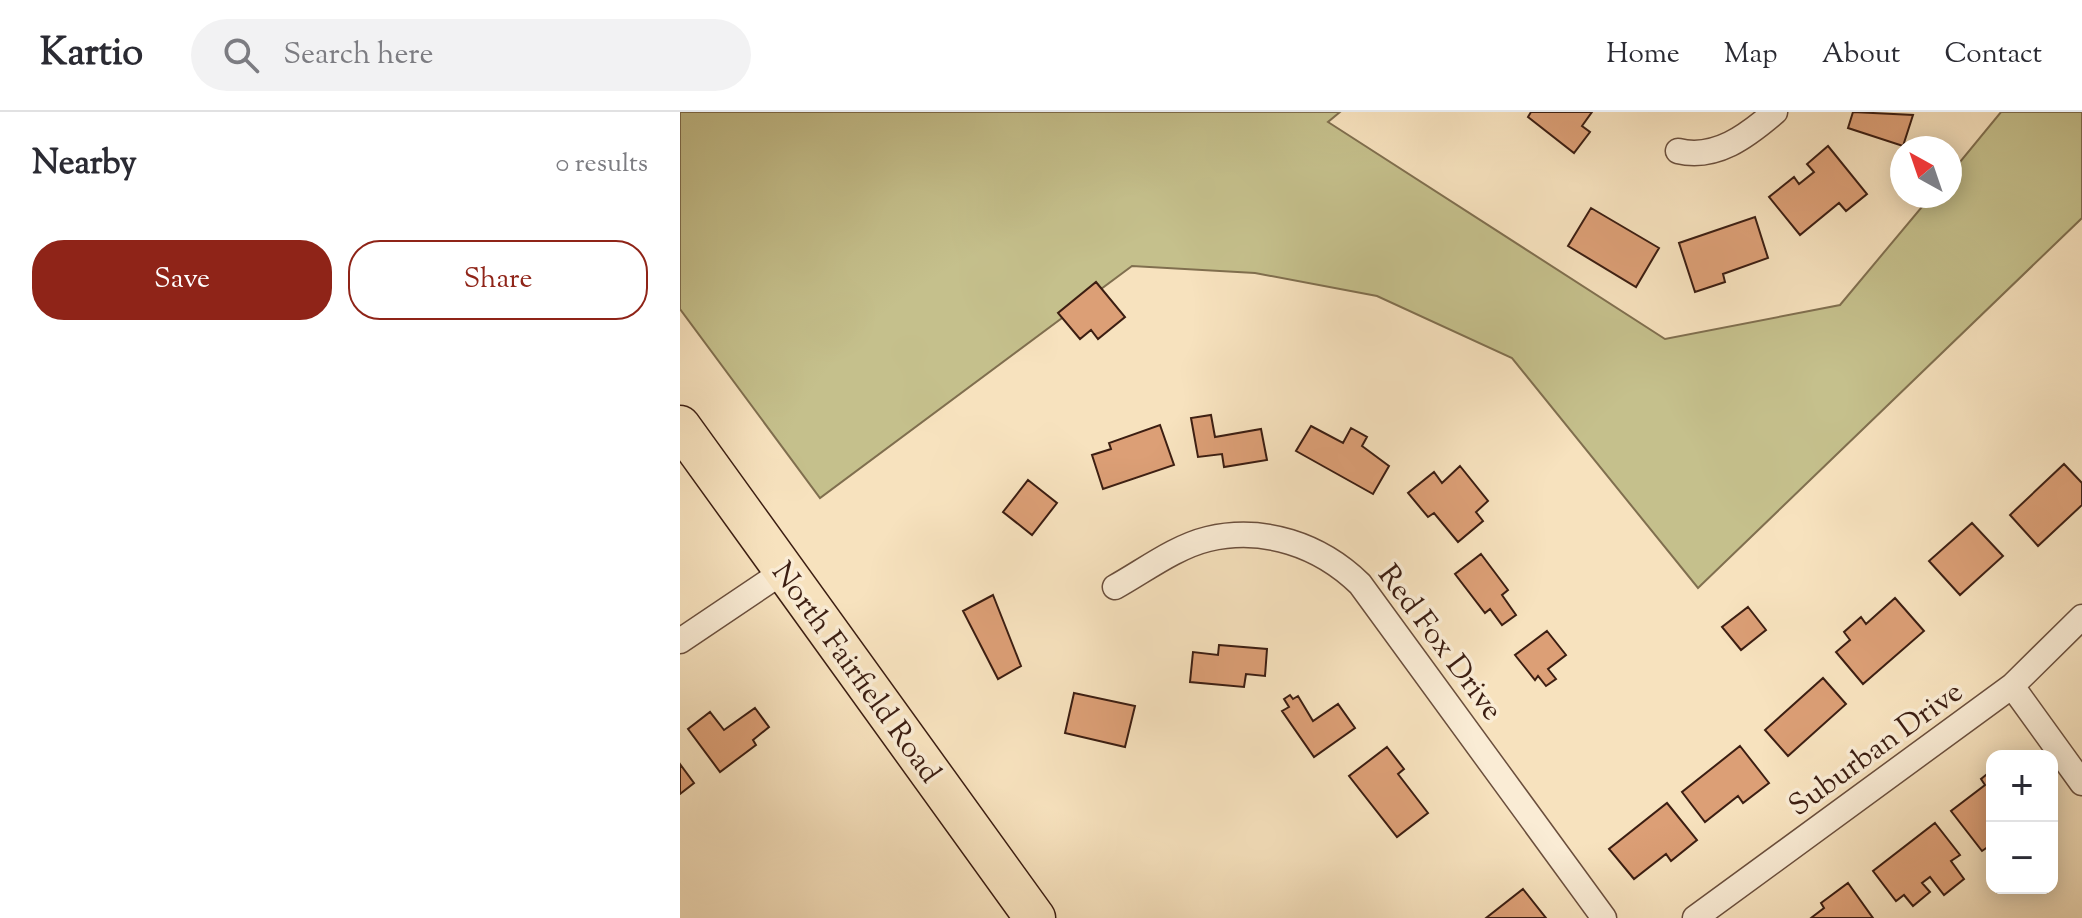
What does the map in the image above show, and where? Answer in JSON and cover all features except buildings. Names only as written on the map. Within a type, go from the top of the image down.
[{"type":"main road","name":"North Fairfield Road","points":[[680,426],[1035,918]]},
{"type":"street","points":[[1678,151],[1700,154],[1722,149],[1775,112]]},
{"type":"street","name":"Red Fox Drive","points":[[1115,587],[1208,539],[1238,535],[1274,537],[1325,556],[1360,584],[1604,918]]},
{"type":"street","points":[[680,641],[784,571]]},
{"type":"street","name":"Suburban Drive","points":[[1695,918],[2012,686],[2082,617]]},
{"type":"street","points":[[2012,686],[2082,783]]},
{"type":"shaded area","points":[[680,112],[1340,112],[1328,122],[1665,339],[1840,305],[1921,208],[1962,208],[1962,159],[2001,112],[2082,112],[2082,218],[1698,588],[1512,358],[1377,296],[1255,273],[1132,266],[820,498],[680,309]]}]
